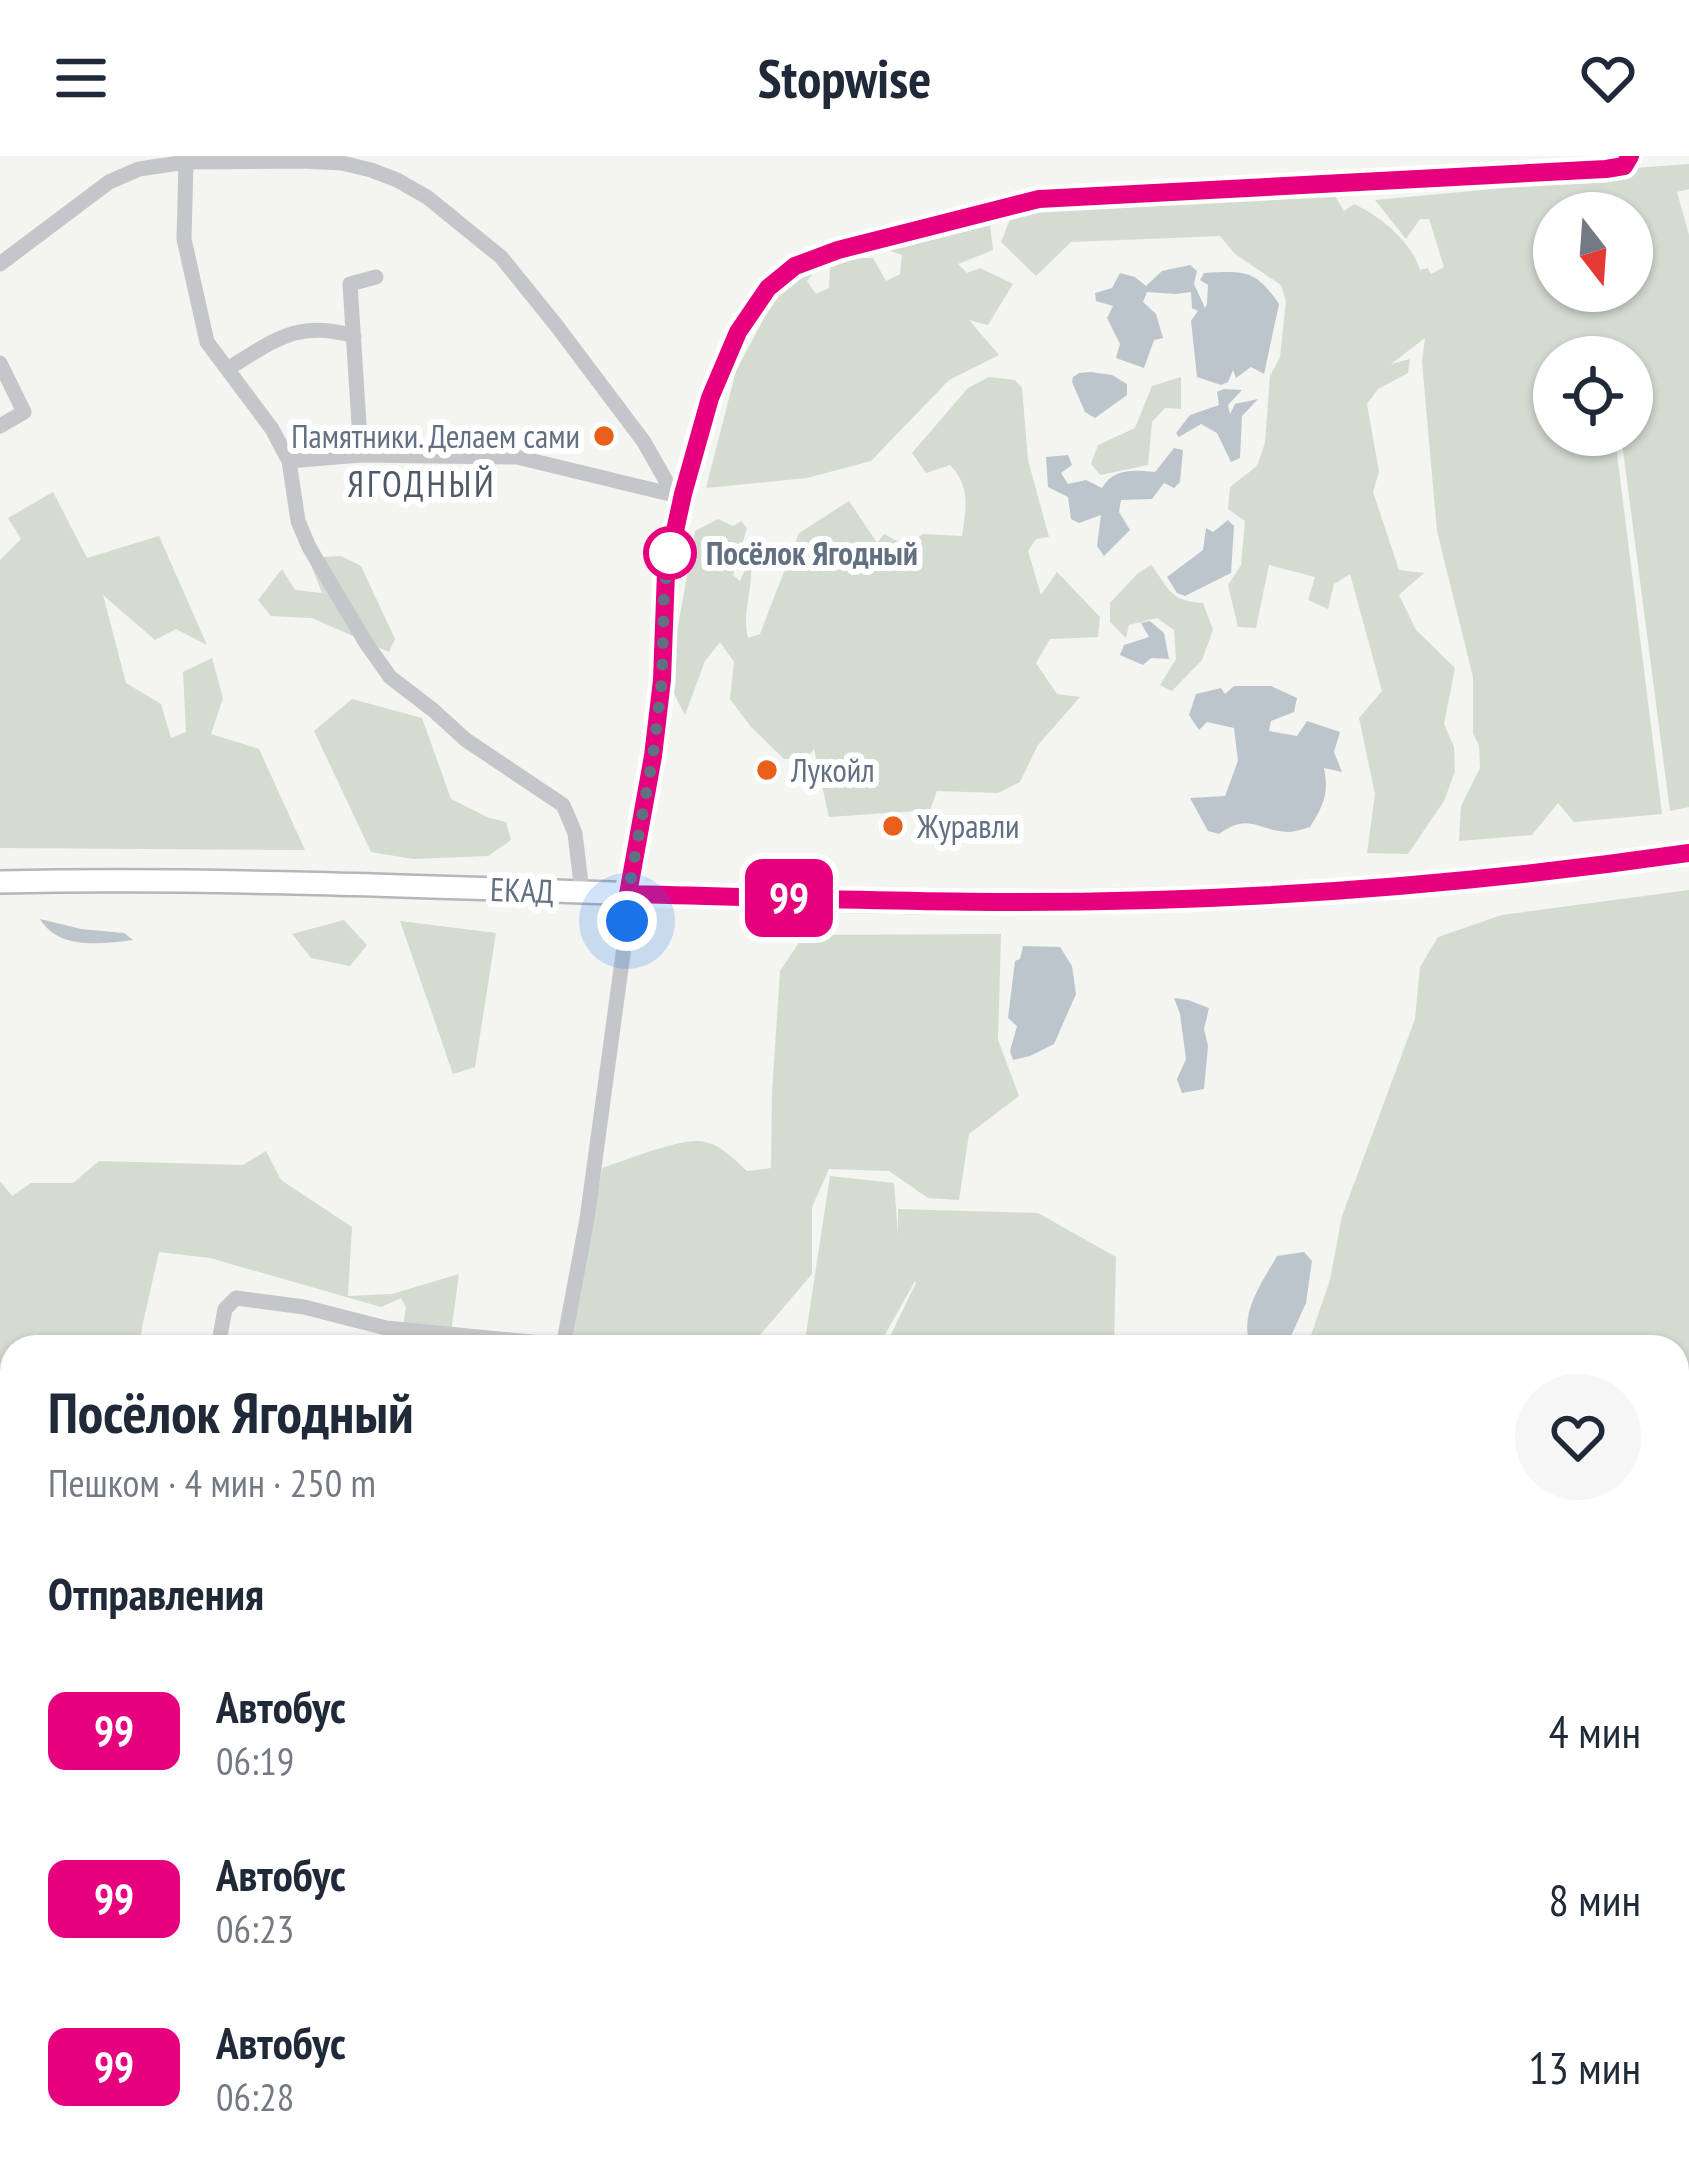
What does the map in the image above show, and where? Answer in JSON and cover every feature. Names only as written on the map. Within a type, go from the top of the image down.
[{"type":"highway","name":"ЕКАД","points":[[0,882],[1022,902],[1407,886],[1689,853]]},
{"type":"street","points":[[565,1335],[587,1219],[626,939],[628,894],[653,756],[662,680],[664,591],[678,498],[710,398],[738,332],[768,288],[795,266],[816,258],[1039,199],[1606,169],[1624,166],[1630,156]]},
{"type":"street","points":[[0,264],[110,182],[139,170],[186,163],[341,163],[398,180],[427,197],[501,257],[644,442],[678,498]]},
{"type":"street","points":[[186,163],[184,238],[207,342],[272,429],[289,461],[298,521],[309,547],[390,677],[466,740],[563,805],[581,843],[582,892]]},
{"type":"street","points":[[362,455],[350,284],[376,277]]},
{"type":"street","points":[[227,369],[282,336],[308,329],[328,328],[354,336]]},
{"type":"street","points":[[0,363],[24,412],[0,426]]},
{"type":"street","points":[[289,461],[362,455],[517,458],[678,498]]},
{"type":"street","points":[[220,1335],[225,1309],[236,1298],[251,1298],[386,1328],[455,1335]]},
{"type":"street","points":[[385,1335],[386,1328]]},
{"type":"shaded area","points":[[1689,164],[1689,189],[1677,192],[1689,235],[1689,807],[1670,811],[1624,456],[1653,456],[1653,336],[1533,336],[1533,456],[1617,456],[1662,814],[1574,822],[1558,803],[1532,835],[1459,841],[1461,806],[1480,768],[1479,745],[1473,734],[1473,677],[1437,531],[1422,362],[1425,338],[1391,364],[1410,359],[1408,373],[1378,389],[1367,404],[1379,472],[1373,492],[1399,570],[1424,573],[1399,595],[1416,630],[1455,668],[1444,724],[1454,747],[1455,771],[1444,801],[1408,854],[1367,853],[1375,794],[1359,718],[1382,691],[1350,574],[1334,584],[1328,609],[1308,600],[1315,577],[1269,565],[1256,628],[1238,627],[1228,585],[1241,565],[1245,521],[1228,509],[1230,487],[1257,466],[1265,443],[1270,376],[1280,357],[1286,301],[1281,285],[1235,254],[1220,236],[1071,242],[1036,276],[1001,242],[1012,214],[1044,206],[1286,193],[1335,196],[1344,211],[1354,204],[1384,223],[1410,250],[1420,270],[1428,268],[1431,274],[1444,267],[1429,219],[1420,219],[1406,239],[1375,200],[1622,177],[1634,168]]},
{"type":"shaded area","points":[[989,216],[993,250],[958,264],[967,273],[980,268],[1013,284],[988,325],[969,320],[999,355],[949,380],[871,461],[807,478],[706,488],[736,371],[779,290],[800,271],[818,268],[807,281],[816,294],[829,288],[830,268],[854,258],[873,258],[886,281],[900,274],[902,255],[879,247]]},
{"type":"shaded area","points":[[1190,265],[1197,271],[1194,284],[1205,308],[1208,285],[1200,280],[1204,273],[1256,278],[1279,304],[1264,374],[1251,367],[1236,378],[1233,370],[1221,385],[1197,377],[1191,321],[1198,311],[1192,308],[1191,292],[1147,292],[1143,302],[1156,314],[1163,338],[1154,340],[1144,368],[1116,358],[1120,344],[1107,318],[1113,306],[1096,301],[1095,293],[1112,288],[1120,273],[1146,286],[1162,271]]},
{"type":"shaded area","points":[[1079,373],[1112,375],[1127,384],[1127,395],[1095,418],[1085,412],[1072,382]]},
{"type":"shaded area","points":[[989,377],[1015,380],[1022,388],[1028,460],[1049,537],[1036,539],[1028,551],[1041,595],[1057,572],[1100,617],[1098,637],[1050,639],[1036,663],[1057,694],[1080,697],[1038,745],[1020,782],[998,793],[937,791],[930,810],[829,817],[814,749],[806,759],[784,759],[751,727],[730,699],[734,662],[720,642],[705,661],[685,715],[668,682],[695,531],[718,519],[733,526],[741,521],[747,528],[733,575],[740,581],[750,559],[748,638],[760,634],[799,533],[849,501],[877,543],[884,534],[906,546],[923,534],[962,536],[965,498],[957,473],[950,465],[926,473],[912,453],[968,388]]},
{"type":"shaded area","points":[[1181,377],[1181,409],[1165,408],[1152,422],[1148,465],[1100,475],[1091,464],[1098,445],[1135,428],[1152,386]]},
{"type":"shaded area","points":[[1242,390],[1228,405],[1230,414],[1235,404],[1258,399],[1242,416],[1240,458],[1231,462],[1217,433],[1201,424],[1179,437],[1176,433],[1190,415],[1219,405],[1217,392]]},
{"type":"shaded area","points":[[1174,448],[1183,450],[1180,482],[1174,488],[1164,483],[1152,499],[1121,500],[1119,512],[1130,530],[1104,556],[1097,546],[1101,515],[1079,523],[1071,519],[1068,497],[1048,487],[1046,457],[1068,455],[1072,465],[1061,473],[1068,484],[1086,480],[1102,488],[1119,474],[1155,472]]},
{"type":"shaded area","points":[[53,492],[87,558],[159,536],[207,645],[176,629],[155,640],[103,595],[126,683],[161,704],[171,738],[186,732],[183,672],[212,658],[223,698],[211,734],[259,749],[305,850],[0,848],[0,560],[21,539],[8,518]]},
{"type":"shaded area","points":[[1228,520],[1234,526],[1231,573],[1185,596],[1177,593],[1167,577],[1203,550],[1206,528],[1213,532]]},
{"type":"shaded area","points":[[341,556],[361,566],[395,639],[389,652],[312,618],[271,616],[258,600],[282,569],[295,590],[322,593],[308,558]]},
{"type":"shaded area","points":[[1151,565],[1177,596],[1203,603],[1213,630],[1202,660],[1172,691],[1160,685],[1176,659],[1174,630],[1157,618],[1129,625],[1126,638],[1110,622],[1110,603]]},
{"type":"shaded area","points":[[1150,621],[1164,633],[1169,659],[1151,658],[1143,665],[1120,655],[1124,645],[1149,637],[1141,623]]},
{"type":"shaded area","points":[[1234,686],[1271,686],[1297,698],[1294,712],[1271,721],[1269,731],[1297,736],[1307,721],[1340,732],[1334,752],[1342,772],[1324,768],[1324,799],[1310,827],[1290,832],[1247,823],[1219,834],[1208,831],[1190,798],[1225,796],[1238,761],[1234,728],[1207,722],[1199,730],[1189,715],[1196,694],[1221,688],[1225,694]]},
{"type":"shaded area","points":[[352,699],[422,718],[451,799],[506,822],[511,840],[488,856],[413,859],[371,852],[314,731]]},
{"type":"shaded area","points":[[1689,890],[1689,1335],[1311,1335],[1330,1280],[1342,1216],[1415,1019],[1420,967],[1438,937],[1502,915]]},
{"type":"shaded area","points":[[40,919],[124,933],[133,940],[69,940]]},
{"type":"shaded area","points":[[344,920],[367,945],[350,966],[311,958],[292,934]]},
{"type":"shaded area","points":[[400,921],[496,933],[475,1067],[453,1074]]},
{"type":"shaded area","points":[[1001,934],[998,1040],[1019,1096],[969,1134],[959,1200],[928,1198],[889,1171],[829,1169],[812,1207],[812,1274],[760,1335],[572,1335],[602,1168],[697,1141],[718,1147],[747,1171],[771,1168],[780,971],[804,935]]},
{"type":"shaded area","points":[[1023,946],[1060,947],[1072,966],[1076,994],[1054,1044],[1013,1060],[1010,1051],[1017,1026],[1008,1018],[1015,961]]},
{"type":"shaded area","points":[[1174,998],[1209,1008],[1204,1029],[1208,1046],[1204,1089],[1182,1093],[1177,1079],[1186,1059]]},
{"type":"shaded area","points":[[266,1151],[281,1180],[352,1227],[348,1296],[392,1294],[459,1274],[451,1335],[402,1335],[406,1307],[401,1298],[381,1307],[210,1258],[159,1252],[141,1335],[0,1335],[0,1181],[12,1196],[31,1183],[73,1183],[99,1161],[243,1165]]},
{"type":"shaded area","points":[[830,1176],[894,1183],[898,1234],[898,1209],[1038,1213],[1116,1257],[1114,1335],[891,1335],[915,1281],[885,1335],[806,1335]]},
{"type":"shaded area","points":[[1304,1252],[1312,1261],[1306,1303],[1291,1335],[1248,1335],[1253,1300],[1277,1256]]},
{"type":"bus line","name":"99","points":[[1630,156],[1624,166],[1606,169],[1039,199],[838,250],[795,266],[768,288],[738,332],[710,398],[683,494],[666,572],[662,680],[628,894],[1022,902],[1217,896],[1407,886],[1689,853]]},
{"type":"place","name":"Памятники. Делаем сами","points":[[604,436]]},
{"type":"place","name":"Посёлок Ягодный","points":[[670,553]]},
{"type":"place","name":"Лукойл","points":[[767,770]]},
{"type":"place","name":"Журавли","points":[[893,826]]},
{"type":"district","name":"ЯГОДНЫЙ","points":[[422,484]]},
{"type":"route","points":[[627,921],[662,680],[670,553]]}]
